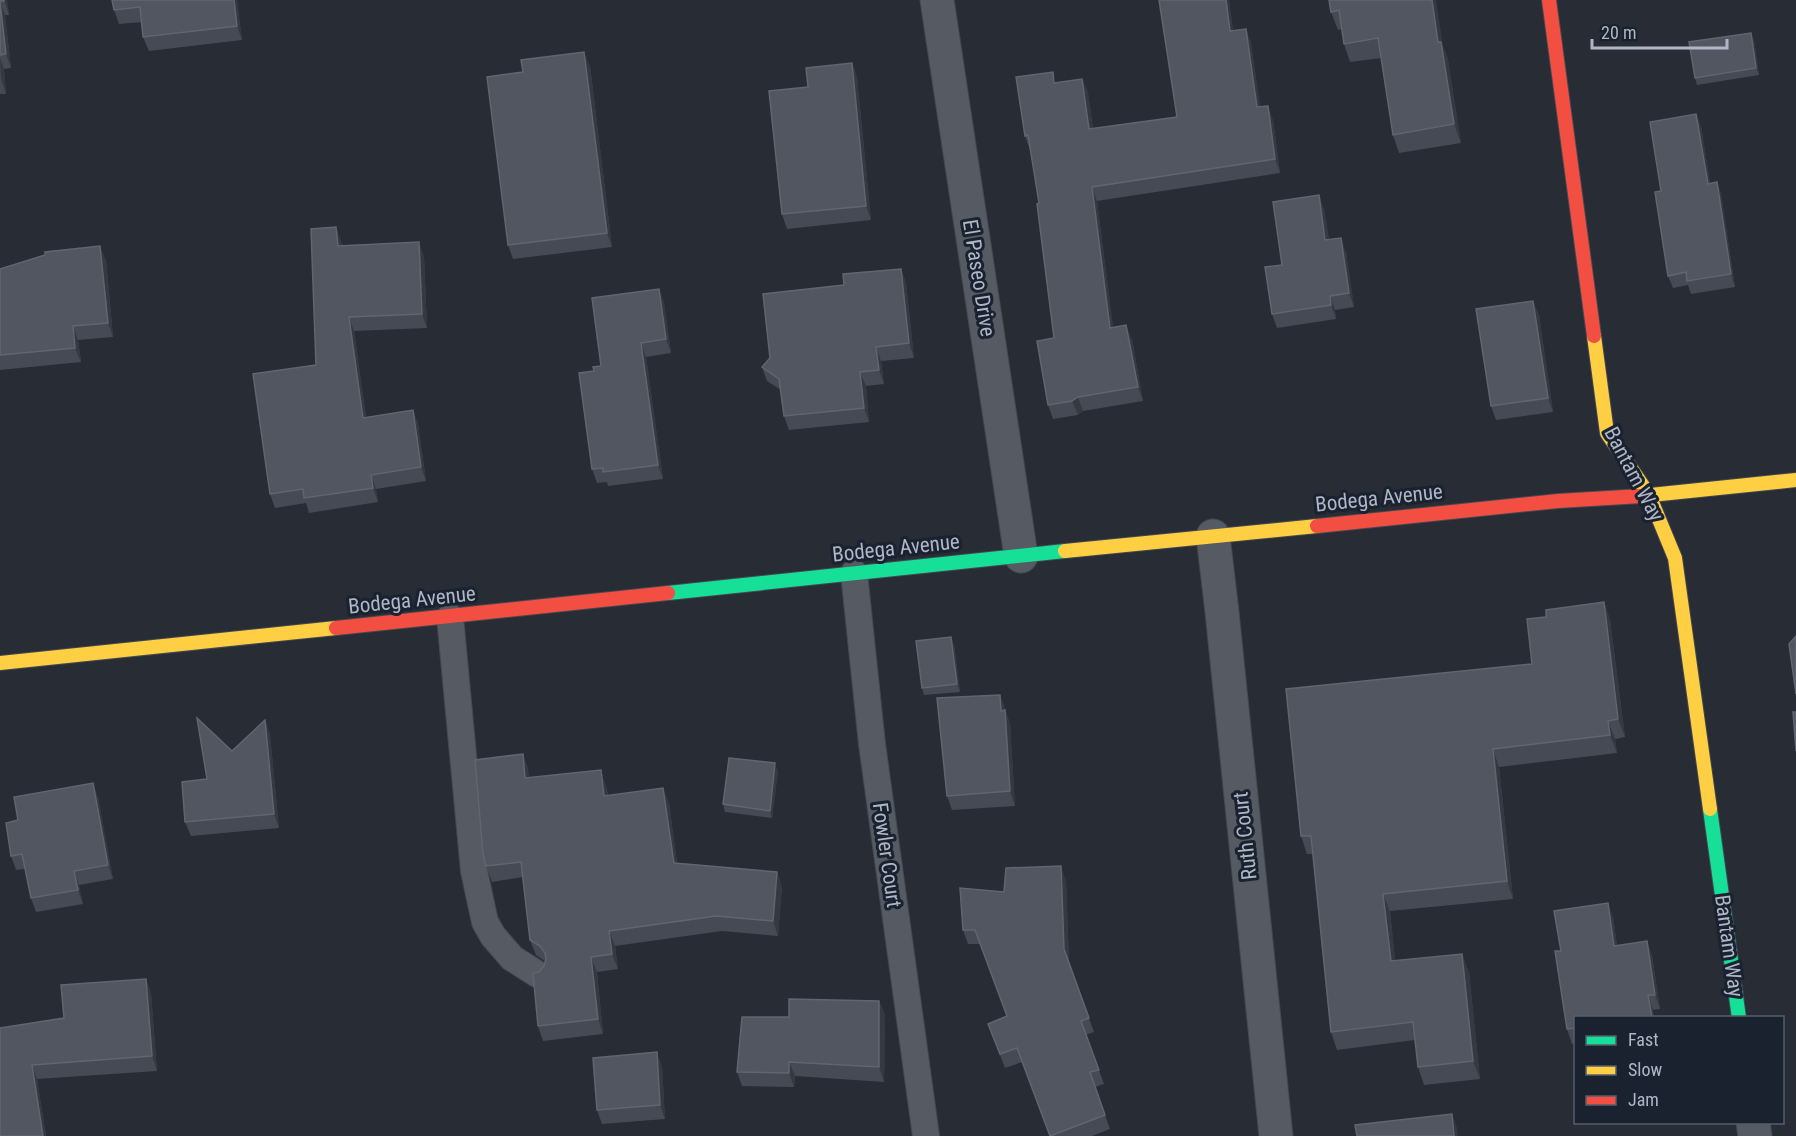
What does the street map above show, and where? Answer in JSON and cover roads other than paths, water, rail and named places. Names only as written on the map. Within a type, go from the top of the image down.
[{"type":"main road","name":"Bantam Way","points":[[1549,0],[1607,433],[1649,495],[1676,558],[1739,1016]]},
{"type":"main road","name":"Bodega Avenue","points":[[0,663],[1213,536],[1558,501],[1649,495],[1796,480]]},
{"type":"street","name":"El Paseo Drive","points":[[937,0],[1021,556]]},
{"type":"street","name":"Ruth Court","points":[[1213,536],[1276,1136]]},
{"type":"lane","name":"Fowler Court","points":[[855,573],[872,744],[926,1136]]},
{"type":"lane","points":[[450,617],[474,871],[485,922],[493,936],[512,958],[537,974]]}]
